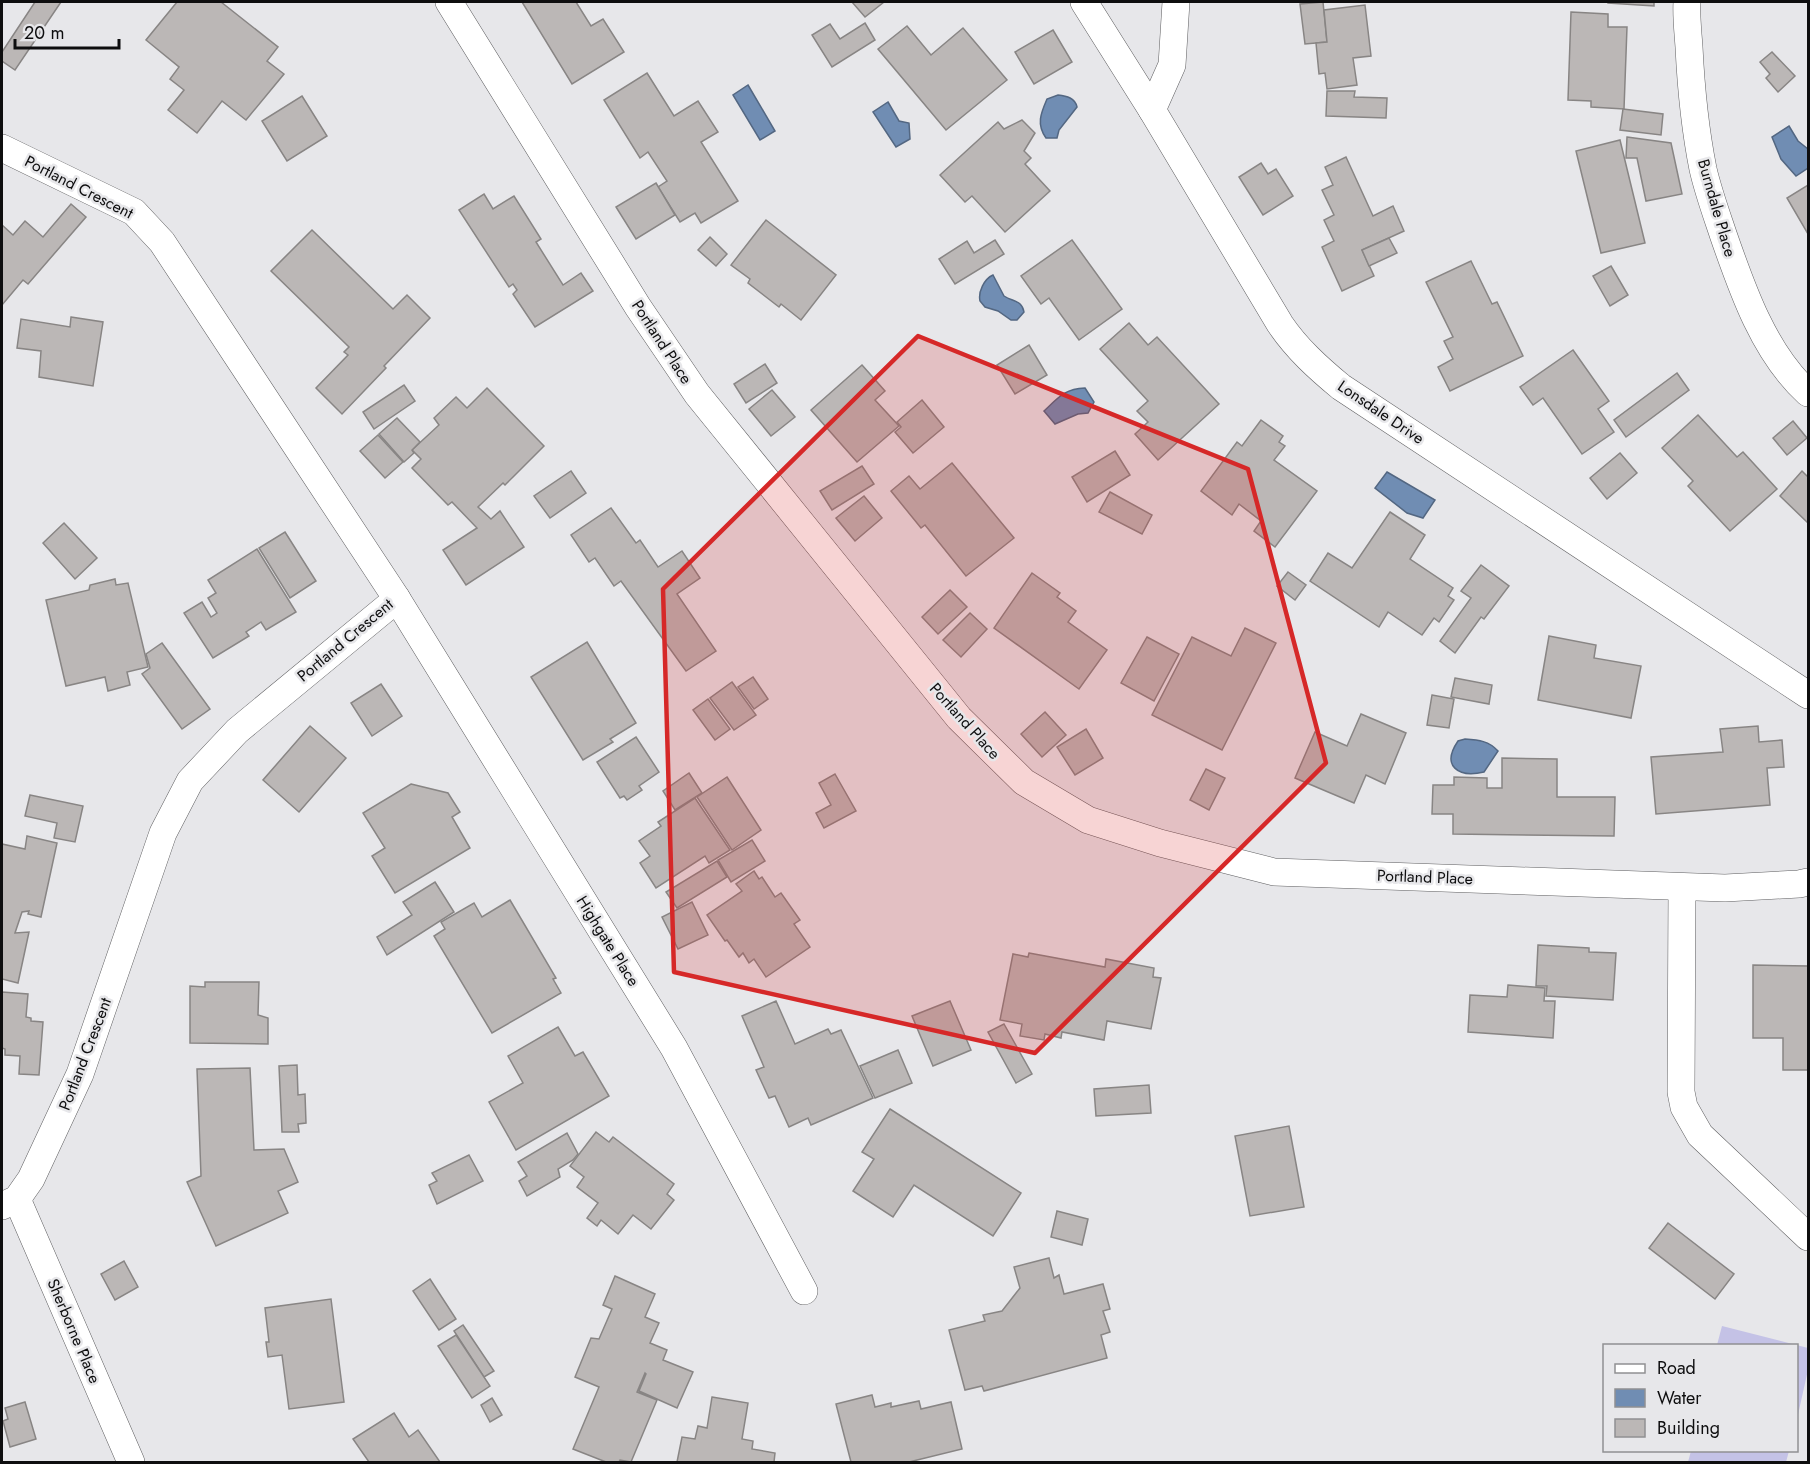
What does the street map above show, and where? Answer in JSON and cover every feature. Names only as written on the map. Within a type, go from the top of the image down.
[{"type":"street","name":"Portland Place","points":[[449,2],[638,307],[697,394],[959,718],[1024,782],[1088,820],[1160,843],[1274,872],[1725,888],[1809,882]]},
{"type":"street","name":"Lonsdale Drive","points":[[1084,2],[1152,110],[1280,324],[1317,367],[1341,387],[1809,695]]},
{"type":"street","points":[[1152,110],[1172,64],[1176,2]]},
{"type":"street","name":"Burndale Place","points":[[1687,2],[1690,71],[1697,130],[1704,171],[1718,219],[1735,270],[1764,334],[1781,360],[1809,393]]},
{"type":"street","name":"Portland Crescent","points":[[2,148],[134,212],[162,242],[397,599],[237,731],[190,781],[163,834],[80,1074],[31,1179],[9,1202]]},
{"type":"street","name":"Highgate Place","points":[[397,599],[674,1048],[804,1291]]},
{"type":"street","points":[[1683,886],[1681,1092],[1684,1107],[1700,1135],[1809,1237]]},
{"type":"street","name":"Sherborne Place","points":[[9,1202],[131,1462]]},
{"type":"highlighted area","points":[[918,336],[1248,469],[1326,763],[1035,1053],[674,972],[663,589]]},
{"type":"shaded area","points":[[1722,1326],[1792,1344],[1717,1344]]},
{"type":"shaded area","points":[[1798,1345],[1808,1348],[1808,1370],[1798,1415]]},
{"type":"shaded area","points":[[1690,1452],[1789,1452],[1786,1462],[1688,1462]]},
{"type":"water","points":[[748,85],[775,131],[760,140],[733,95]]},
{"type":"water","points":[[1058,95],[1070,98],[1077,107],[1059,130],[1057,138],[1046,138],[1041,128],[1041,114],[1047,99]]},
{"type":"water","points":[[888,102],[899,121],[909,123],[910,139],[896,147],[873,112]]},
{"type":"water","points":[[1789,126],[1798,141],[1808,149],[1808,168],[1796,176],[1781,159],[1772,137]]},
{"type":"water","points":[[993,275],[1004,296],[1019,303],[1023,308],[1024,312],[1017,320],[1011,320],[998,311],[985,307],[980,301],[982,286]]},
{"type":"water","points":[[1085,388],[1094,402],[1088,413],[1078,414],[1055,424],[1044,411],[1067,392]]},
{"type":"water","points":[[1387,472],[1435,500],[1423,518],[1407,513],[1375,488]]},
{"type":"water","points":[[1465,739],[1483,742],[1498,751],[1484,772],[1467,773],[1455,768],[1452,763],[1453,750],[1458,741]]},
{"type":"building","points":[[35,2],[61,2],[15,70],[2,61],[2,52]]},
{"type":"building","points":[[177,2],[221,2],[278,47],[267,61],[284,74],[246,120],[222,101],[197,133],[168,110],[184,90],[170,79],[179,67],[146,40]]},
{"type":"building","points":[[522,2],[576,2],[591,26],[603,19],[624,52],[572,84]]},
{"type":"building","points":[[852,2],[884,2],[865,17]]},
{"type":"building","points":[[1323,2],[1327,42],[1305,44],[1300,4]]},
{"type":"building","points":[[1654,2],[1654,6],[1608,3]]},
{"type":"building","points":[[1365,5],[1371,56],[1353,58],[1357,85],[1327,89],[1325,73],[1319,74],[1316,43],[1327,42],[1324,10]]},
{"type":"building","points":[[1571,12],[1608,14],[1608,27],[1627,27],[1624,109],[1591,107],[1591,101],[1568,100]]},
{"type":"building","points":[[865,23],[875,40],[832,67],[812,35],[830,24],[840,39]]},
{"type":"building","points":[[907,26],[931,55],[963,28],[1007,80],[946,130],[878,49]]},
{"type":"building","points":[[1053,30],[1072,62],[1034,84],[1015,52]]},
{"type":"building","points":[[1772,52],[1795,76],[1778,92],[1766,78],[1770,74],[1760,62]]},
{"type":"building","points":[[647,73],[674,116],[698,101],[718,132],[701,142],[738,201],[701,223],[695,213],[680,222],[658,187],[667,181],[648,152],[640,158],[604,100]]},
{"type":"building","points":[[1327,91],[1355,91],[1354,97],[1387,98],[1386,118],[1326,116]]},
{"type":"building","points":[[302,96],[327,136],[287,161],[262,121]]},
{"type":"building","points":[[1623,109],[1663,114],[1661,135],[1620,130]]},
{"type":"building","points":[[1022,120],[1035,133],[1024,151],[1031,158],[1025,164],[1050,191],[1005,232],[972,196],[965,202],[940,175],[998,122],[1004,129]]},
{"type":"building","points":[[1627,137],[1671,143],[1682,194],[1646,201],[1637,158],[1626,158]]},
{"type":"building","points":[[1620,140],[1645,243],[1601,253],[1576,151]]},
{"type":"building","points":[[1346,157],[1373,216],[1393,206],[1404,231],[1362,250],[1374,276],[1342,291],[1322,247],[1334,241],[1324,220],[1334,215],[1322,190],[1333,185],[1325,167]]},
{"type":"building","points":[[1261,163],[1268,174],[1276,169],[1293,196],[1263,215],[1239,177]]},
{"type":"building","points":[[656,183],[675,215],[636,239],[616,207]]},
{"type":"building","points":[[1808,185],[1808,234],[1787,198]]},
{"type":"building","points":[[484,194],[493,209],[514,196],[541,239],[536,242],[563,285],[581,273],[593,291],[535,327],[513,294],[517,290],[513,284],[509,287],[459,210]]},
{"type":"building","points":[[71,204],[86,217],[28,284],[23,280],[2,305],[2,225],[13,235],[25,221],[43,237]]},
{"type":"building","points":[[766,220],[836,275],[801,320],[781,304],[779,307],[748,283],[750,279],[731,265]]},
{"type":"building","points":[[312,230],[393,309],[407,295],[430,318],[342,414],[316,388],[348,355],[344,352],[349,347],[271,271]]},
{"type":"building","points":[[710,237],[727,254],[716,266],[698,250]]},
{"type":"building","points":[[1389,238],[1397,253],[1369,266],[1362,250]]},
{"type":"building","points":[[995,240],[1004,254],[955,284],[939,259],[967,241],[974,253]]},
{"type":"building","points":[[1072,240],[1122,309],[1079,340],[1049,298],[1041,304],[1021,276]]},
{"type":"building","points":[[1471,261],[1492,304],[1497,302],[1523,356],[1450,391],[1438,367],[1453,359],[1444,341],[1453,337],[1426,282]]},
{"type":"building","points":[[1611,266],[1628,295],[1610,306],[1593,276]]},
{"type":"building","points":[[71,317],[103,322],[93,386],[39,377],[41,351],[17,348],[21,319],[70,327]]},
{"type":"building","points":[[1129,323],[1148,345],[1157,337],[1219,404],[1158,460],[1135,434],[1148,422],[1137,411],[1148,401],[1100,349]]},
{"type":"building","points":[[1029,345],[1047,375],[1015,394],[997,365]]},
{"type":"building","points":[[1573,350],[1609,401],[1598,409],[1614,432],[1582,454],[1543,398],[1533,405],[1520,387]]},
{"type":"building","points":[[765,364],[777,383],[746,403],[734,384]]},
{"type":"building","points":[[862,365],[885,391],[875,400],[899,426],[857,462],[811,410]]},
{"type":"building","points":[[1677,373],[1689,390],[1626,437],[1614,420]]},
{"type":"building","points":[[404,385],[415,401],[374,429],[363,412]]},
{"type":"building","points":[[487,388],[544,446],[505,485],[503,483],[478,507],[491,519],[500,511],[524,547],[466,585],[443,550],[477,528],[452,502],[448,505],[412,468],[421,459],[412,450],[439,425],[434,418],[456,397],[467,408]]},
{"type":"building","points":[[772,390],[795,417],[771,436],[749,409]]},
{"type":"building","points":[[922,400],[944,427],[913,453],[895,432],[901,427],[897,422]]},
{"type":"building","points":[[1698,415],[1737,457],[1743,452],[1777,489],[1730,531],[1688,486],[1693,481],[1662,448]]},
{"type":"building","points":[[397,418],[420,442],[412,450],[414,453],[404,462],[379,434]]},
{"type":"building","points":[[1261,420],[1283,436],[1279,442],[1285,446],[1274,460],[1317,491],[1275,547],[1254,531],[1261,521],[1239,504],[1232,515],[1201,491],[1237,442],[1242,446]]},
{"type":"building","points":[[1793,421],[1807,438],[1787,455],[1773,438]]},
{"type":"building","points":[[378,435],[403,462],[385,478],[360,451]]},
{"type":"building","points":[[1115,451],[1130,475],[1087,502],[1072,477]]},
{"type":"building","points":[[1620,453],[1637,473],[1607,499],[1590,478]]},
{"type":"building","points":[[952,463],[1014,538],[966,576],[925,525],[921,528],[891,491],[909,476],[920,489]]},
{"type":"building","points":[[862,466],[874,484],[832,510],[820,491]]},
{"type":"building","points":[[571,471],[586,493],[550,518],[534,496]]},
{"type":"building","points":[[1802,471],[1808,477],[1808,523],[1780,496]]},
{"type":"building","points":[[1110,492],[1152,515],[1142,534],[1099,512]]},
{"type":"building","points":[[864,496],[882,518],[855,541],[836,518]]},
{"type":"building","points":[[611,508],[636,543],[640,540],[658,567],[682,551],[700,578],[677,594],[716,651],[686,671],[621,581],[614,586],[595,558],[589,562],[571,535]]},
{"type":"building","points":[[1390,512],[1425,535],[1410,559],[1453,588],[1448,596],[1454,600],[1439,622],[1434,618],[1422,635],[1388,612],[1379,627],[1310,581],[1328,553],[1352,568]]},
{"type":"building","points":[[64,523],[97,558],[75,579],[43,543]]},
{"type":"building","points":[[285,532],[316,581],[290,598],[259,548]]},
{"type":"building","points":[[257,549],[296,612],[266,630],[261,622],[246,632],[249,636],[213,658],[184,613],[202,602],[211,617],[217,613],[208,598],[216,593],[208,580]]},
{"type":"building","points":[[1481,565],[1509,586],[1484,619],[1481,617],[1455,653],[1440,641],[1471,598],[1461,591]]},
{"type":"building","points":[[1288,572],[1306,585],[1295,600],[1277,586]]},
{"type":"building","points":[[1032,573],[1060,593],[1057,597],[1076,611],[1068,622],[1107,650],[1079,689],[994,628]]},
{"type":"building","points":[[115,579],[116,585],[128,583],[148,667],[127,672],[130,685],[108,691],[105,677],[66,686],[46,600],[89,590],[90,585]]},
{"type":"building","points":[[950,590],[967,607],[938,634],[922,617]]},
{"type":"building","points":[[970,613],[987,629],[961,657],[943,640]]},
{"type":"building","points":[[1245,628],[1276,643],[1222,750],[1152,715],[1192,637],[1231,656]]},
{"type":"building","points":[[1549,636],[1596,645],[1594,658],[1641,666],[1631,718],[1538,700]]},
{"type":"building","points":[[1147,637],[1179,654],[1154,701],[1121,683]]},
{"type":"building","points":[[587,642],[636,723],[610,739],[613,742],[583,760],[531,677]]},
{"type":"building","points":[[162,643],[210,709],[182,729],[142,674],[150,668],[146,654]]},
{"type":"building","points":[[753,677],[768,699],[754,709],[738,687]]},
{"type":"building","points":[[1455,678],[1492,685],[1489,704],[1451,697]]},
{"type":"building","points":[[732,682],[756,715],[734,730],[710,698]]},
{"type":"building","points":[[381,684],[402,716],[372,736],[351,703]]},
{"type":"building","points":[[1432,695],[1454,699],[1449,728],[1427,725]]},
{"type":"building","points":[[708,699],[730,729],[715,740],[693,710]]},
{"type":"building","points":[[1045,712],[1066,735],[1042,757],[1021,734]]},
{"type":"building","points":[[1361,714],[1406,733],[1385,784],[1366,775],[1354,803],[1295,778],[1315,732],[1347,746]]},
{"type":"building","points":[[310,726],[346,758],[299,812],[263,780]]},
{"type":"building","points":[[1758,726],[1759,742],[1782,740],[1784,767],[1767,768],[1770,805],[1656,814],[1651,757],[1723,752],[1720,729]]},
{"type":"building","points":[[1086,729],[1103,758],[1075,775],[1057,747]]},
{"type":"building","points":[[636,737],[659,772],[639,786],[642,790],[627,800],[624,796],[620,798],[597,762]]},
{"type":"building","points":[[1502,758],[1557,759],[1557,797],[1615,797],[1614,836],[1453,834],[1453,814],[1432,814],[1433,785],[1454,785],[1454,777],[1487,778],[1487,788],[1502,788]]},
{"type":"building","points":[[1206,769],[1225,778],[1209,810],[1190,800]]},
{"type":"building","points":[[689,773],[702,793],[675,810],[663,791]]},
{"type":"building","points":[[835,774],[856,811],[824,828],[816,813],[831,805],[819,783]]},
{"type":"building","points":[[727,777],[761,830],[732,850],[697,797]]},
{"type":"building","points":[[411,784],[448,793],[460,812],[452,817],[470,848],[395,893],[372,856],[385,848],[363,813]]},
{"type":"building","points":[[30,795],[83,806],[75,842],[54,838],[57,823],[25,816]]},
{"type":"building","points":[[695,798],[730,850],[709,863],[705,856],[656,888],[640,863],[650,856],[639,841],[661,826],[658,822]]},
{"type":"building","points":[[27,836],[57,843],[41,917],[28,914],[29,911],[22,912],[15,933],[29,932],[18,983],[2,979],[2,844],[25,849]]},
{"type":"building","points":[[752,840],[765,861],[731,882],[718,860]]},
{"type":"building","points":[[717,861],[727,877],[677,908],[666,892]]},
{"type":"building","points":[[754,871],[759,879],[762,877],[775,897],[781,893],[800,920],[794,924],[810,947],[766,977],[754,959],[749,963],[743,953],[739,957],[707,915],[742,891],[736,884]]},
{"type":"building","points":[[435,882],[454,912],[387,955],[377,937],[412,915],[403,902]]},
{"type":"building","points":[[510,900],[556,978],[553,979],[561,993],[492,1033],[434,936],[445,929],[441,922],[474,903],[482,917]]},
{"type":"building","points":[[692,902],[708,935],[678,949],[662,917]]},
{"type":"building","points":[[1538,945],[1589,948],[1589,952],[1616,953],[1613,1000],[1546,996],[1547,986],[1536,986]]},
{"type":"building","points":[[1029,953],[1105,967],[1106,959],[1154,968],[1153,977],[1161,978],[1151,1029],[1107,1021],[1104,1040],[1062,1032],[1061,1038],[1045,1034],[1044,1040],[1020,1036],[1022,1024],[1000,1020],[1013,954],[1028,957]]},
{"type":"building","points":[[1753,965],[1808,966],[1808,1070],[1783,1070],[1783,1038],[1753,1038]]},
{"type":"building","points":[[205,982],[259,982],[258,1015],[268,1018],[268,1044],[190,1043],[190,986],[205,987]]},
{"type":"building","points":[[1508,985],[1545,988],[1544,1001],[1555,1001],[1553,1038],[1468,1032],[1470,995],[1507,997]]},
{"type":"building","points":[[2,992],[28,994],[26,1017],[31,1018],[31,1021],[43,1022],[39,1075],[19,1074],[20,1056],[5,1055],[5,1049],[2,1048]]},
{"type":"building","points":[[776,1001],[795,1044],[828,1029],[831,1034],[841,1030],[873,1098],[811,1125],[808,1118],[789,1127],[775,1096],[769,1098],[756,1070],[764,1067],[742,1016]]},
{"type":"building","points":[[950,1001],[971,1050],[933,1066],[912,1016]]},
{"type":"building","points":[[1004,1024],[1032,1074],[1016,1083],[988,1032]]},
{"type":"building","points":[[558,1027],[575,1056],[583,1052],[609,1096],[516,1150],[489,1102],[523,1083],[508,1056]]},
{"type":"building","points":[[898,1050],[912,1083],[875,1098],[860,1066]]},
{"type":"building","points":[[297,1065],[298,1095],[305,1094],[306,1123],[298,1124],[299,1132],[282,1132],[279,1066]]},
{"type":"building","points":[[250,1068],[254,1150],[284,1149],[298,1182],[278,1191],[288,1213],[216,1246],[187,1182],[201,1176],[197,1069]]},
{"type":"building","points":[[1149,1085],[1151,1113],[1096,1116],[1094,1089]]},
{"type":"building","points":[[890,1109],[1021,1193],[993,1236],[914,1185],[893,1217],[853,1191],[874,1159],[862,1152]]},
{"type":"building","points":[[1289,1126],[1304,1207],[1250,1216],[1235,1136]]},
{"type":"building","points":[[596,1132],[609,1142],[613,1137],[674,1184],[667,1194],[674,1200],[651,1229],[633,1215],[618,1234],[601,1220],[597,1226],[587,1218],[598,1203],[577,1187],[584,1177],[570,1166]]},
{"type":"building","points":[[567,1133],[578,1154],[558,1169],[560,1177],[527,1196],[519,1181],[527,1176],[518,1162]]},
{"type":"building","points":[[469,1155],[483,1181],[437,1204],[429,1185],[437,1181],[432,1173]]},
{"type":"building","points":[[1057,1211],[1088,1219],[1082,1245],[1051,1237]]},
{"type":"building","points":[[1668,1223],[1734,1274],[1715,1299],[1649,1248]]},
{"type":"building","points":[[1049,1258],[1054,1278],[1059,1275],[1064,1294],[1103,1284],[1110,1309],[1103,1311],[1110,1332],[1101,1335],[1107,1358],[984,1391],[982,1386],[965,1390],[949,1330],[985,1321],[983,1315],[1002,1311],[1020,1288],[1014,1267]]},
{"type":"building","points":[[124,1261],[138,1287],[115,1300],[101,1274]]},
{"type":"building","points":[[615,1276],[655,1294],[645,1317],[659,1323],[650,1343],[667,1350],[663,1360],[693,1372],[677,1408],[639,1391],[645,1373],[637,1392],[657,1400],[631,1462],[620,1460],[619,1462],[606,1462],[573,1449],[599,1387],[575,1377],[591,1338],[599,1339],[612,1309],[603,1305]]},
{"type":"building","points":[[430,1279],[456,1319],[439,1330],[413,1291]]},
{"type":"building","points":[[331,1299],[344,1402],[289,1409],[282,1355],[268,1357],[266,1342],[269,1342],[265,1308]]},
{"type":"building","points":[[463,1325],[494,1371],[484,1377],[454,1331]]},
{"type":"building","points":[[456,1335],[490,1386],[472,1398],[438,1346]]},
{"type":"building","points":[[872,1395],[875,1407],[891,1403],[891,1407],[919,1401],[921,1409],[951,1402],[962,1449],[909,1462],[851,1462],[836,1404]]},
{"type":"building","points":[[712,1397],[748,1403],[742,1439],[753,1441],[752,1449],[775,1453],[774,1462],[677,1462],[682,1437],[695,1439],[698,1426],[707,1428]]},
{"type":"building","points":[[492,1398],[502,1415],[490,1422],[481,1405]]},
{"type":"building","points":[[25,1402],[36,1439],[10,1447],[3,1421],[8,1419],[5,1408]]},
{"type":"building","points":[[394,1413],[409,1437],[418,1430],[440,1462],[369,1462],[353,1439]]}]
